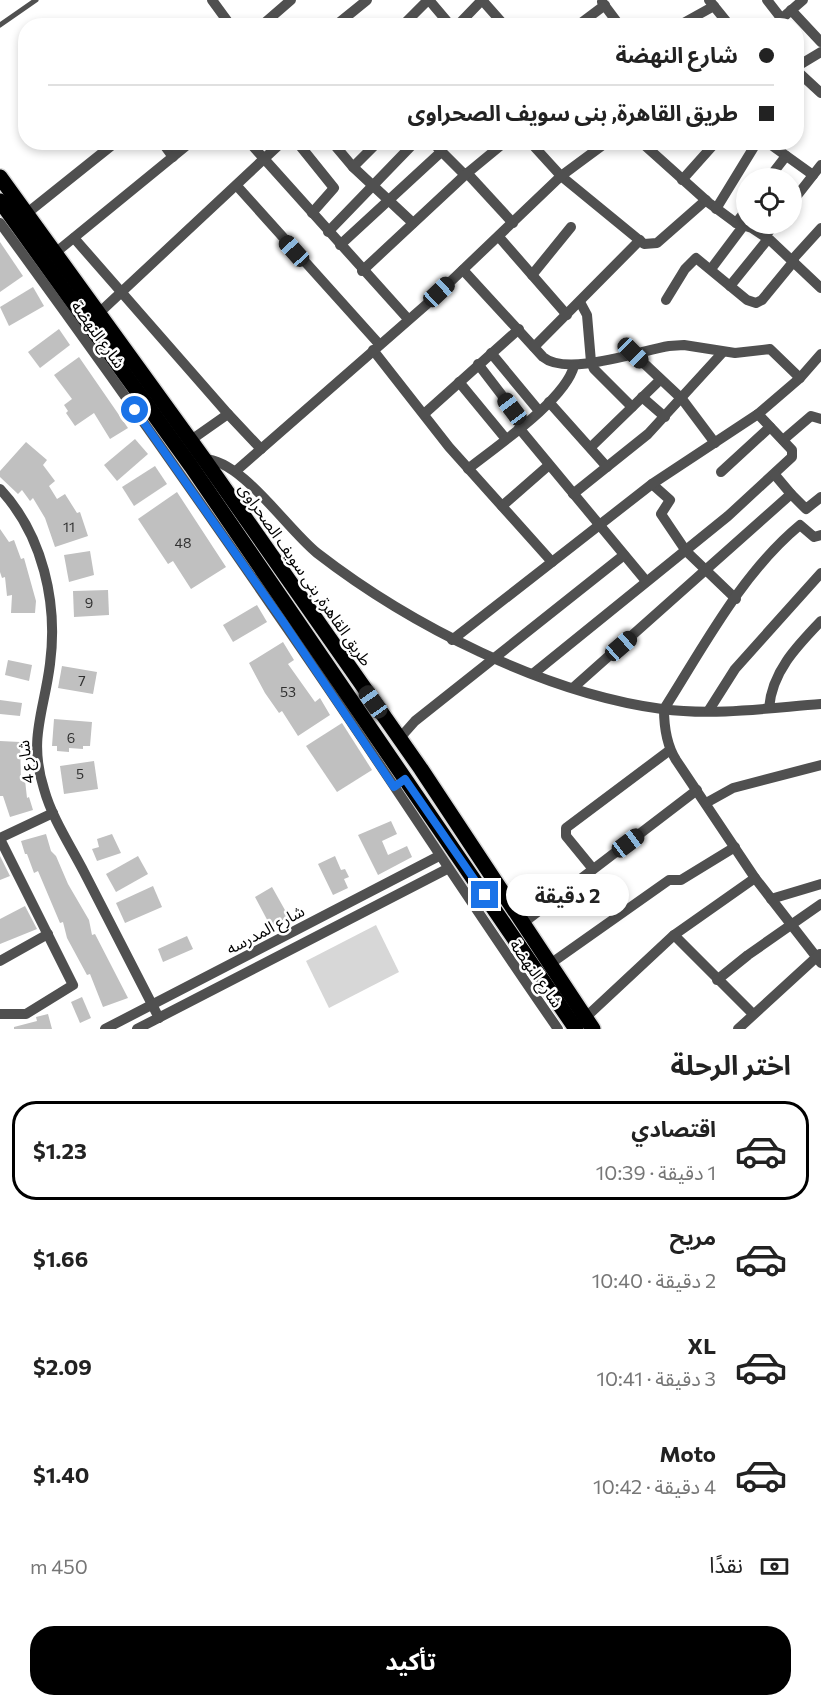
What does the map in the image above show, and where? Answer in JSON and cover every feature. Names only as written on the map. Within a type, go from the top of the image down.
[{"type":"main road","name":"طريق القاهرة, بنى سويف الصحراوى","points":[[0,177],[191,440],[421,769],[550,964],[585,1025]]},
{"type":"main road","name":"طريق القاهرة, بنى سويف الصحراوى","points":[[0,201],[191,466],[558,1020],[585,1025]]},
{"type":"main road","points":[[400,783],[421,769]]},
{"type":"street","points":[[212,0],[225,18]]},
{"type":"street","points":[[270,18],[291,0]]},
{"type":"street","points":[[345,18],[367,0]]},
{"type":"street","points":[[410,18],[429,0],[444,18]]},
{"type":"street","points":[[465,18],[482,0],[498,18]]},
{"type":"street","points":[[767,0],[775,18]]},
{"type":"street","points":[[782,18],[803,0]]},
{"type":"street","points":[[586,18],[603,3],[615,18]]},
{"type":"street","points":[[690,18],[712,3],[724,18]]},
{"type":"street","points":[[791,10],[798,18]]},
{"type":"street","points":[[804,24],[821,42]]},
{"type":"street","points":[[804,63],[821,52]]},
{"type":"street","points":[[804,76],[821,93]]},
{"type":"street","points":[[26,214],[106,150]]},
{"type":"street","points":[[168,150],[173,157]]},
{"type":"street","points":[[56,254],[181,150]]},
{"type":"street","points":[[257,150],[408,320]]},
{"type":"street","points":[[99,313],[274,150]]},
{"type":"street","points":[[304,150],[334,187],[334,190],[312,213]]},
{"type":"street","points":[[343,150],[353,167],[413,223]]},
{"type":"street","points":[[353,167],[370,150]]},
{"type":"street","points":[[328,232],[408,150]]},
{"type":"street","points":[[340,245],[437,150]]},
{"type":"street","points":[[443,150],[513,223]]},
{"type":"street","points":[[362,271],[466,174],[495,150]]},
{"type":"street","points":[[537,150],[561,176],[648,245],[657,243],[706,200]]},
{"type":"street","points":[[237,470],[408,320],[499,237],[561,176],[596,150]]},
{"type":"street","points":[[650,150],[706,200],[736,221]]},
{"type":"street","points":[[682,180],[709,150]]},
{"type":"street","points":[[716,208],[752,150]]},
{"type":"street","points":[[778,150],[813,175]]},
{"type":"street","points":[[777,168],[786,156]]},
{"type":"street","points":[[802,189],[821,165]]},
{"type":"street","points":[[237,186],[376,347],[424,414],[468,469],[552,562]]},
{"type":"street","name":"شارع النهضة","points":[[0,223],[400,783],[439,856],[558,1020]]},
{"type":"street","points":[[532,275],[571,227]]},
{"type":"street","points":[[666,300],[685,269],[694,259],[699,258],[747,300],[759,303],[821,228]]},
{"type":"street","points":[[711,269],[736,230]]},
{"type":"street","points":[[759,234],[793,261],[821,288]]},
{"type":"street","points":[[730,286],[769,234]]},
{"type":"street","points":[[499,237],[567,315]]},
{"type":"street","points":[[74,238],[261,449]]},
{"type":"street","points":[[534,347],[640,240]]},
{"type":"street","points":[[463,270],[550,363],[574,366],[684,345],[723,352],[745,353],[770,349],[800,378]]},
{"type":"street","points":[[580,302],[586,315],[591,362],[597,373],[632,407]]},
{"type":"street","points":[[424,414],[519,329]]},
{"type":"street","points":[[573,494],[665,417],[723,352]]},
{"type":"street","points":[[491,353],[538,411]]},
{"type":"street","points":[[633,353],[682,399],[715,443]]},
{"type":"street","points":[[452,640],[652,484],[758,414],[800,378],[821,354]]},
{"type":"street","points":[[478,364],[549,465],[646,581]]},
{"type":"street","points":[[468,469],[549,402],[568,383],[574,366]]},
{"type":"street","points":[[591,447],[660,380]]},
{"type":"street","points":[[459,382],[506,439]]},
{"type":"street","points":[[642,397],[665,417]]},
{"type":"street","points":[[549,402],[607,467]]},
{"type":"street","points":[[191,440],[228,414]]},
{"type":"street","points":[[534,673],[775,476],[793,455],[783,440],[758,414]]},
{"type":"street","points":[[783,440],[811,416],[821,419]]},
{"type":"street","points":[[721,472],[770,427]]},
{"type":"street","points":[[204,459],[216,460],[237,470],[315,551],[361,584],[452,640],[495,659],[614,699],[664,709],[709,710],[821,704]]},
{"type":"street","points":[[502,506],[549,465]]},
{"type":"street","points":[[775,476],[806,509],[821,497]]},
{"type":"street","points":[[652,484],[670,500],[660,514],[686,550],[736,599]]},
{"type":"street","name":"شارع 4","points":[[0,489],[21,518],[35,545],[45,574],[51,604],[53,635],[50,666],[38,720],[36,744],[44,791],[53,813],[159,1018]]},
{"type":"street","points":[[574,687],[791,494]]},
{"type":"street","points":[[738,1029],[819,958],[789,924],[755,878],[670,750],[664,709],[736,599],[766,560],[799,526],[814,537],[821,535]]},
{"type":"street","points":[[399,739],[415,721],[624,555]]},
{"type":"street","points":[[709,710],[724,684],[756,644],[821,573]]},
{"type":"street","points":[[769,708],[771,692],[789,654],[821,621]]},
{"type":"street","points":[[593,869],[566,836],[566,828],[670,750]]},
{"type":"street","points":[[706,803],[733,788],[821,765]]},
{"type":"street","points":[[522,923],[697,790]]},
{"type":"street","points":[[0,1014],[26,1014],[71,988],[73,981],[0,839],[53,813]]},
{"type":"street","points":[[550,964],[669,880],[681,880],[735,847]]},
{"type":"street","name":"شارع المدرسه","points":[[105,1029],[439,856]]},
{"type":"street","name":"شارع المدرسه","points":[[137,1029],[447,868]]},
{"type":"street","points":[[585,1025],[674,934],[755,878]]},
{"type":"street","points":[[771,899],[821,884]]},
{"type":"street","points":[[717,980],[789,924],[821,904]]},
{"type":"street","points":[[0,961],[48,934]]},
{"type":"street","points":[[674,934],[753,1014]]},
{"type":"lane","points":[[0,25],[36,0]]},
{"type":"shaded area","points":[[376,925],[399,972],[329,1008],[306,961]]},
{"type":"building","points":[[0,242],[23,276],[0,292]]},
{"type":"building","points":[[33,287],[44,306],[9,326],[0,307]]},
{"type":"building","points":[[59,329],[70,345],[40,368],[28,352]]},
{"type":"building","points":[[79,357],[128,428],[110,439],[94,413],[75,426],[66,413],[68,411],[64,405],[72,399],[54,375]]},
{"type":"building","points":[[135,439],[148,454],[117,481],[104,465]]},
{"type":"building","points":[[26,442],[47,460],[43,465],[55,481],[49,486],[57,499],[65,494],[77,513],[80,512],[88,536],[55,547],[45,518],[33,498],[30,501],[22,490],[18,494],[0,477],[0,471]]},
{"type":"building","points":[[155,466],[167,484],[134,506],[122,487]]},
{"type":"building","points":[[177,492],[226,567],[191,589],[173,561],[168,564],[138,519]]},
{"type":"building","points":[[0,529],[9,542],[14,540],[21,559],[24,558],[36,601],[35,613],[11,613],[12,595],[7,596],[5,577],[2,578],[0,572]]},
{"type":"building","points":[[90,551],[94,575],[69,582],[64,555]]},
{"type":"building","points":[[108,590],[109,615],[74,617],[73,591]]},
{"type":"building","points":[[257,605],[267,622],[233,642],[223,625]]},
{"type":"building","points":[[283,642],[294,660],[288,664],[315,702],[320,698],[330,715],[298,736],[282,711],[279,713],[265,693],[249,663]]},
{"type":"building","points":[[8,660],[32,665],[29,681],[5,675]]},
{"type":"building","points":[[62,666],[97,672],[93,694],[58,688]]},
{"type":"building","points":[[0,700],[22,703],[20,716],[0,714]]},
{"type":"building","points":[[54,719],[92,722],[90,746],[83,746],[83,749],[69,748],[69,752],[57,751],[57,746],[52,746]]},
{"type":"building","points":[[342,723],[372,770],[337,792],[306,746]]},
{"type":"building","points":[[0,741],[20,742],[21,780],[25,780],[27,798],[29,797],[33,810],[10,817],[3,796],[0,796]]},
{"type":"building","points":[[94,761],[98,789],[64,794],[60,766]]},
{"type":"building","points":[[391,821],[397,834],[382,841],[388,855],[407,846],[412,857],[378,875],[358,835]]},
{"type":"building","points":[[46,834],[51,851],[56,856],[68,884],[89,920],[92,935],[95,934],[128,998],[103,1007],[90,974],[87,975],[67,938],[63,922],[60,923],[38,871],[34,873],[21,841]]},
{"type":"building","points":[[112,834],[121,853],[97,861],[92,849],[99,847],[97,839]]},
{"type":"building","points":[[0,856],[10,876],[0,880]]},
{"type":"building","points":[[138,856],[148,874],[116,892],[106,874]]},
{"type":"building","points":[[335,856],[341,870],[345,869],[349,877],[344,879],[348,888],[333,895],[318,864]]},
{"type":"building","points":[[153,886],[162,907],[125,923],[116,903]]},
{"type":"building","points":[[272,887],[290,919],[272,929],[255,897]]},
{"type":"building","points":[[25,906],[37,929],[0,944],[0,919]]},
{"type":"building","points":[[187,936],[193,949],[163,962],[158,949]]},
{"type":"building","points":[[82,997],[91,1018],[80,1023],[71,1002]]},
{"type":"building","points":[[48,1014],[52,1029],[14,1029],[14,1027],[37,1021],[36,1017]]},
{"type":"route","points":[[135,410],[284,623],[394,787],[405,779],[485,895]]}]
